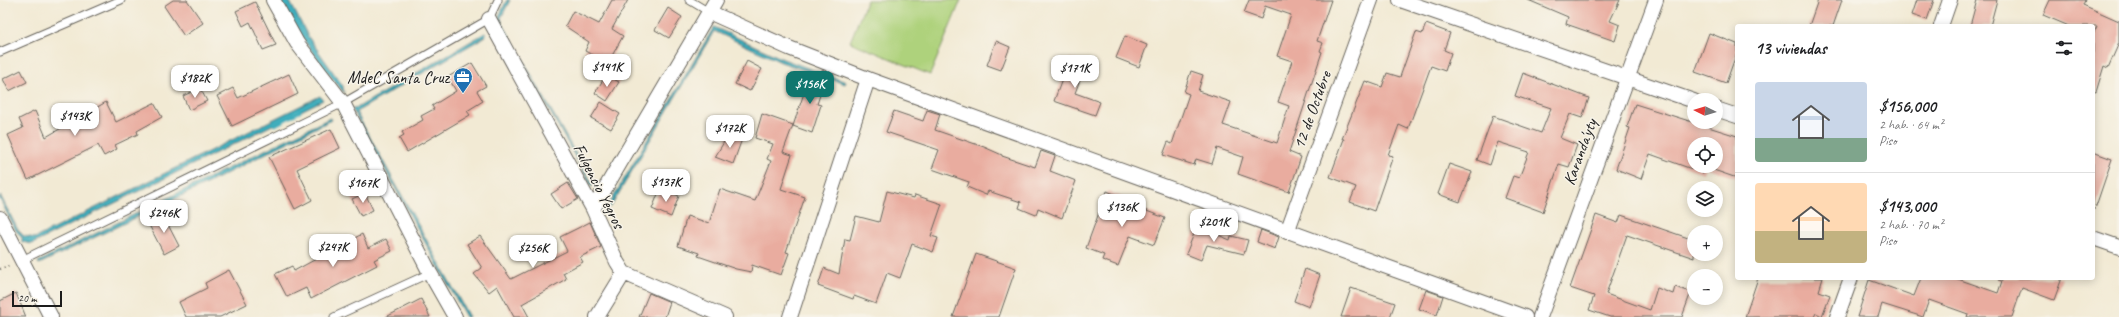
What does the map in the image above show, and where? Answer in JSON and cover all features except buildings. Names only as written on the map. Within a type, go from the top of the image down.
[{"type":"street","points":[[273,0],[297,43],[343,103],[430,273],[455,317]]},
{"type":"street","name":"12 de Octubre","points":[[1287,232],[1371,0]]},
{"type":"street","points":[[1400,0],[1687,99]]},
{"type":"street","name":"Karanda'yty","points":[[1540,317],[1626,78],[1656,0]]},
{"type":"street","points":[[1942,24],[1950,0]]},
{"type":"street","points":[[593,209],[712,6],[789,48],[868,79],[1525,317]]},
{"type":"street","name":"Fulgencio Yegros","points":[[489,19],[593,209],[617,262],[624,272]]},
{"type":"street","points":[[790,317],[868,79]]},
{"type":"street","points":[[1723,111],[1735,115]]},
{"type":"street","points":[[0,219],[51,317]]},
{"type":"street","points":[[2095,239],[2119,247]]},
{"type":"street","points":[[596,317],[624,272],[725,317]]},
{"type":"street","points":[[1837,317],[1850,280]]},
{"type":"lane","points":[[0,52],[121,0]]},
{"type":"lane","points":[[20,256],[343,103],[489,19],[498,0]]},
{"type":"lane","points":[[690,0],[712,6]]},
{"type":"lane","points":[[334,317],[430,273]]},
{"type":"green space","points":[[867,0],[961,0],[930,75],[850,42]]},
{"type":"water","points":[[280,0],[289,0],[309,38],[343,86],[344,93],[309,48]]},
{"type":"water","points":[[507,0],[510,0],[501,18],[503,24],[593,185],[592,187],[500,22],[499,16]]},
{"type":"water","points":[[714,27],[783,59],[846,82],[845,84],[781,62],[714,31],[612,205],[601,212],[600,210],[610,203]]},
{"type":"water","points":[[485,33],[486,36],[356,112],[469,317],[466,317],[352,109],[354,107],[355,109]]},
{"type":"water","points":[[320,96],[323,100],[32,244],[22,242],[22,237],[16,231],[0,199],[0,195],[18,230],[24,236],[35,238]]},
{"type":"water","points":[[330,118],[331,120],[204,185],[39,264],[38,262]]},
{"type":"waterway","points":[[275,124],[299,111]]},
{"type":"place","name":"MdeC Santa Cruz","points":[[463,94]]}]
